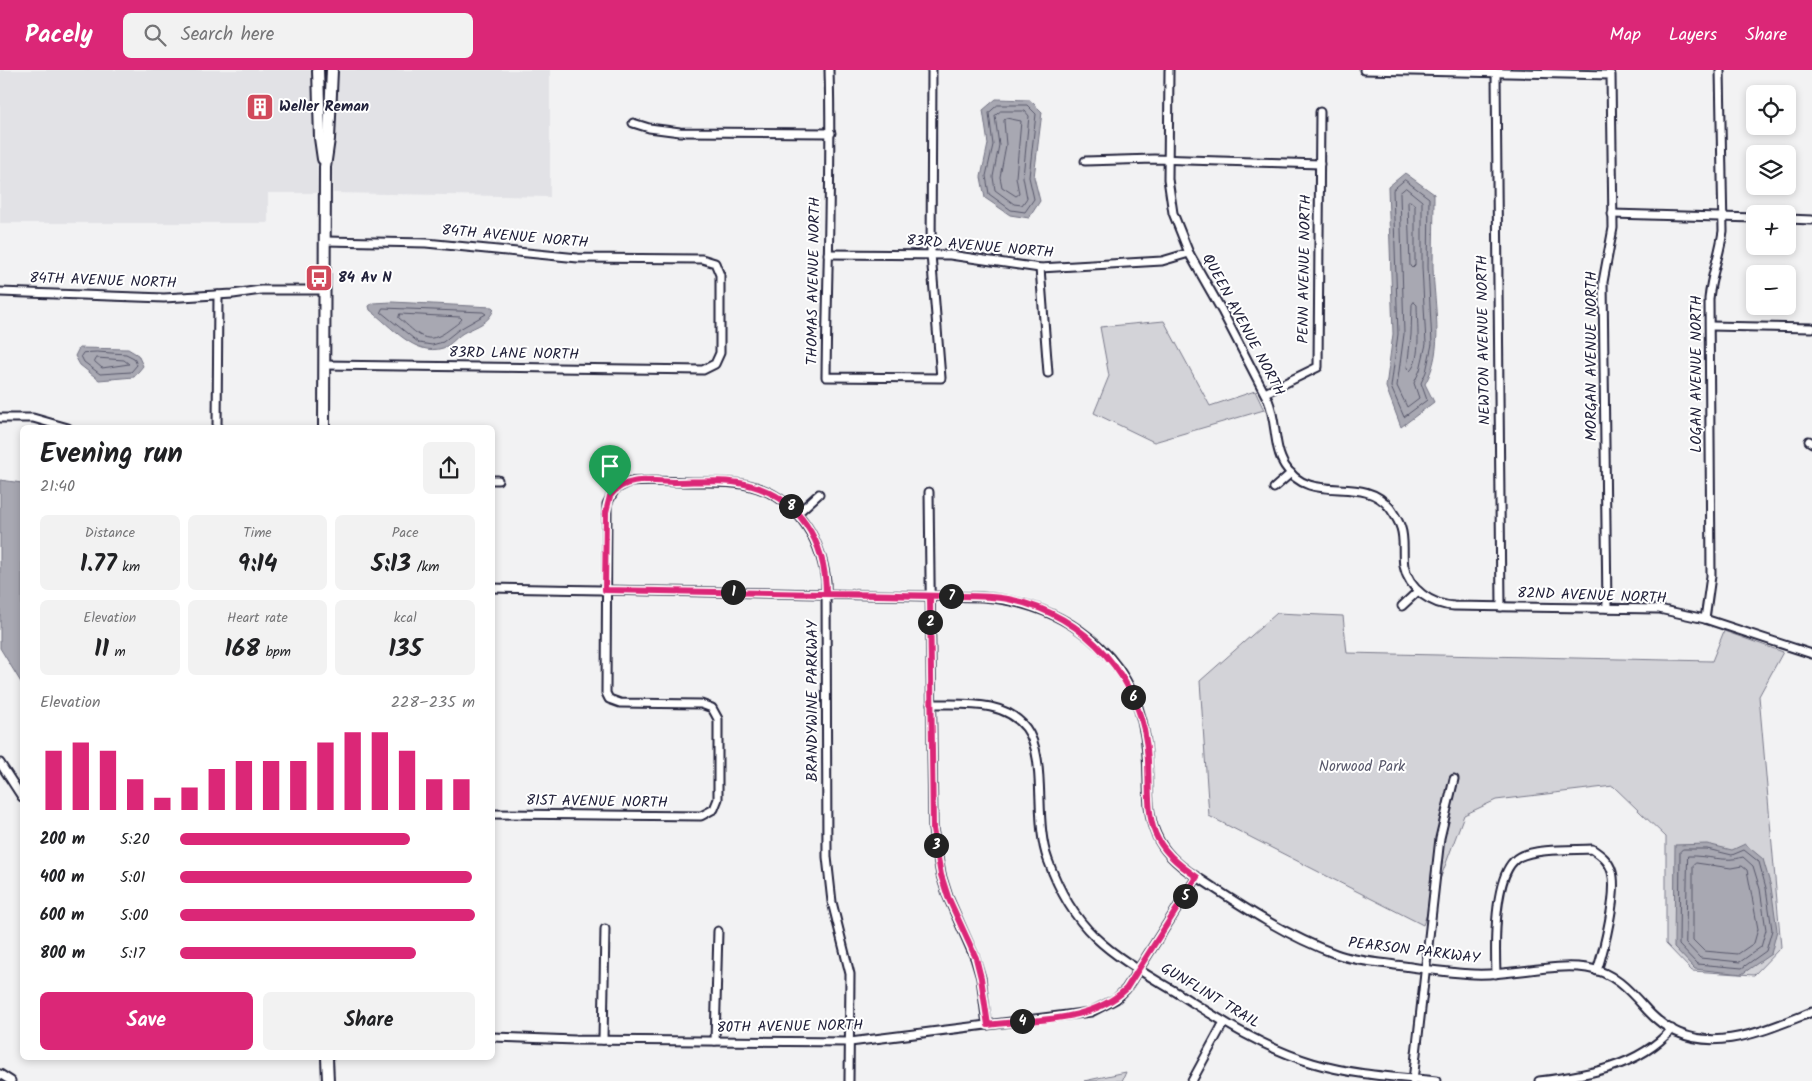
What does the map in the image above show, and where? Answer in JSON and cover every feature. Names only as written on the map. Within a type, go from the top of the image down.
[{"type":"street","points":[[318,70],[320,138],[325,167]]},
{"type":"street","points":[[324,425],[325,167],[329,139],[332,70]]},
{"type":"street","name":"THOMAS AVENUE NORTH","points":[[829,70],[831,133],[826,377],[941,378],[931,254]]},
{"type":"street","points":[[931,254],[932,70]]},
{"type":"street","name":"QUEEN AVENUE NORTH","points":[[1170,70],[1169,188],[1173,213],[1189,253],[1222,311],[1273,411],[1280,458],[1291,473],[1304,484],[1314,488],[1364,492],[1387,505],[1401,528],[1405,568],[1410,581],[1418,591]]},
{"type":"street","points":[[1364,70],[1496,73]]},
{"type":"street","name":"LOGAN AVENUE NORTH","points":[[1705,619],[1711,576],[1711,284],[1719,257],[1722,216],[1720,70]]},
{"type":"street","name":"MORGAN AVENUE NORTH","points":[[1496,73],[1611,75],[1611,242],[1603,282],[1607,608]]},
{"type":"street","name":"NEWTON AVENUE NORTH","points":[[1496,73],[1501,607]]},
{"type":"street","name":"PENN AVENUE NORTH","points":[[1265,393],[1318,368],[1320,112]]},
{"type":"street","points":[[633,123],[649,128],[680,132],[831,133]]},
{"type":"street","points":[[1084,161],[1169,160],[1320,164]]},
{"type":"street","points":[[1612,214],[1746,217]]},
{"type":"street","points":[[1796,219],[1812,220]]},
{"type":"street","name":"84TH AVENUE NORTH","points":[[325,241],[426,243],[578,258],[702,259],[715,263],[720,275],[720,353],[715,364],[703,370]]},
{"type":"street","name":"83RD AVENUE NORTH","points":[[828,254],[931,254],[1040,268],[1162,260],[1189,253]]},
{"type":"street","points":[[1040,268],[1048,372]]},
{"type":"street","name":"84TH AVENUE NORTH","points":[[0,292],[125,297],[218,295],[261,290],[325,290]]},
{"type":"street","points":[[217,425],[218,295]]},
{"type":"street","points":[[1710,326],[1812,328]]},
{"type":"street","name":"83RD LANE NORTH","points":[[324,365],[703,370]]},
{"type":"street","points":[[0,418],[33,418],[58,425]]},
{"type":"street","points":[[1274,488],[1291,473]]},
{"type":"street","name":"BRANDYWINE PARKWAY","points":[[605,590],[606,512],[614,489],[629,482],[744,484],[760,488],[776,496],[798,513],[812,532],[824,564],[826,594],[827,856],[832,902],[850,974],[849,1081]]},
{"type":"street","points":[[928,492],[932,806],[937,852],[948,897],[978,965],[988,1025]]},
{"type":"street","points":[[798,513],[819,494]]},
{"type":"street","name":"PEARSON PARKWAY","points":[[495,588],[1006,598],[1028,604],[1070,623],[1105,652],[1119,671],[1140,712],[1148,758],[1150,819],[1155,835],[1174,861],[1292,935],[1314,946],[1361,962],[1474,974],[1496,974],[1573,967],[1597,970],[1622,984],[1649,1012],[1672,1029],[1692,1037],[1725,1040],[1757,1033],[1812,1012]]},
{"type":"street","name":"81ST AVENUE NORTH","points":[[495,814],[701,816],[714,809],[718,799],[718,719],[712,708],[701,704],[620,703],[608,699],[604,688],[605,590]]},
{"type":"street","points":[[1402,606],[1418,591]]},
{"type":"street","name":"82ND AVENUE NORTH","points":[[1418,591],[1435,602],[1454,606],[1659,609],[1705,619],[1812,654]]},
{"type":"street","name":"GUNFLINT TRAIL","points":[[930,704],[994,707],[1006,712],[1025,726],[1032,737],[1038,760],[1038,804],[1042,841],[1047,859],[1060,890],[1095,937],[1118,956],[1255,1040],[1312,1063],[1342,1070],[1413,1080],[1436,1081]]},
{"type":"street","points":[[0,763],[3,774],[20,795]]},
{"type":"street","points":[[1413,1080],[1440,838],[1454,779]]},
{"type":"street","points":[[1496,974],[1496,942],[1502,886],[1506,871],[1511,863],[1520,856],[1530,854],[1592,849],[1608,863],[1613,882],[1606,939],[1597,970]]},
{"type":"street","name":"80TH AVENUE NORTH","points":[[495,1037],[850,1042],[1091,1012],[1116,999],[1140,970],[1197,877]]},
{"type":"street","points":[[603,1040],[605,929]]},
{"type":"street","points":[[715,1041],[718,931]]},
{"type":"street","points":[[1192,1081],[1224,1022]]},
{"type":"street","points":[[1539,1081],[1588,1073],[1621,1065],[1650,1050],[1672,1029]]},
{"type":"street","points":[[327,1060],[328,1081]]},
{"type":"street","points":[[2,1077],[11,1081]]},
{"type":"shaded area","points":[[0,70],[314,70],[318,193],[268,193],[268,223],[0,223]]},
{"type":"shaded area","points":[[338,70],[550,70],[550,197],[333,193],[332,146]]},
{"type":"green space","points":[[1164,321],[1210,406],[1255,391],[1264,410],[1154,442],[1094,413],[1109,376],[1100,327]]},
{"type":"green space","name":"Norwood Park","points":[[1277,613],[1343,616],[1347,653],[1712,661],[1724,631],[1783,652],[1759,696],[1781,947],[1754,975],[1692,971],[1666,944],[1666,837],[1613,786],[1496,800],[1464,815],[1423,925],[1209,816],[1200,681]]},
{"type":"green space","points":[[1126,1072],[1122,1081],[1084,1081]]},
{"type":"water","points":[[996,99],[1030,100],[1042,112],[1034,177],[1040,201],[1029,218],[1010,215],[985,198],[981,177],[988,144],[983,110]]},
{"type":"water","points":[[1405,173],[1434,194],[1433,267],[1437,342],[1431,370],[1425,384],[1434,402],[1401,427],[1386,387],[1393,334],[1388,187]]},
{"type":"water","points":[[392,302],[492,307],[494,309],[489,318],[482,324],[462,334],[446,347],[433,350],[413,344],[370,310],[369,306],[373,303]]},
{"type":"water","points":[[79,348],[128,349],[138,355],[143,366],[134,377],[99,380],[80,365],[75,356]]},
{"type":"water","points":[[0,480],[20,483],[20,681],[0,648]]},
{"type":"water","points":[[1707,844],[1732,850],[1745,844],[1763,859],[1771,887],[1777,930],[1771,954],[1742,974],[1695,969],[1674,947],[1675,845]]},
{"type":"place","name":"Weller Reman","points":[[260,107]]},
{"type":"place","name":"84 Av N","points":[[319,278]]},
{"type":"route","points":[[610,496],[606,512],[605,590],[930,596],[932,806],[933,829],[941,875],[948,897],[976,958],[985,999],[988,1025],[1091,1012],[1116,999],[1126,989],[1135,978],[1197,877],[1174,861],[1155,835],[1148,803],[1148,758],[1140,712],[1131,691],[1119,671],[1105,652],[1089,636],[1050,612],[1006,598],[982,597],[878,595],[826,594],[824,564],[812,532],[803,518],[790,506],[760,488],[727,482],[637,481],[621,485],[614,489],[610,496]]}]
